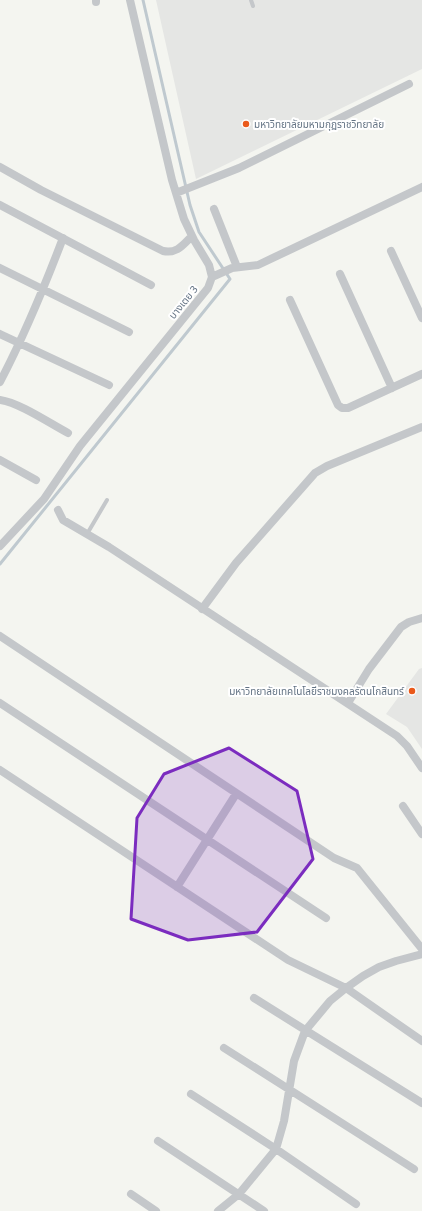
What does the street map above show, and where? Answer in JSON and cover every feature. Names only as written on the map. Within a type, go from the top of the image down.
[{"type":"street","points":[[130,0],[172,180],[179,192],[184,219],[209,265],[212,277],[234,267],[258,265],[422,187]]},
{"type":"street","points":[[179,192],[239,168],[409,84]]},
{"type":"street","points":[[0,167],[41,190],[163,251],[169,252],[179,249],[192,236]]},
{"type":"street","points":[[0,205],[152,285]]},
{"type":"street","points":[[214,208],[234,267]]},
{"type":"street","points":[[0,382],[20,343],[43,290],[62,238]]},
{"type":"street","points":[[390,251],[422,318]]},
{"type":"street","points":[[0,268],[129,332]]},
{"type":"street","points":[[340,274],[392,388]]},
{"type":"street","name":"บางเตย 3","points":[[0,546],[44,499],[80,446],[208,288],[212,277]]},
{"type":"street","points":[[290,300],[338,405],[342,408],[348,408],[422,374]]},
{"type":"street","points":[[0,334],[109,385]]},
{"type":"street","points":[[0,400],[35,415],[68,433]]},
{"type":"street","points":[[202,609],[236,563],[316,473],[346,458],[422,427]]},
{"type":"street","points":[[0,460],[36,480]]},
{"type":"street","points":[[58,510],[63,520],[109,547],[397,736],[407,746],[422,768]]},
{"type":"street","points":[[348,703],[369,669],[401,627],[408,622],[422,618]]},
{"type":"street","points":[[0,636],[334,858],[357,868],[422,949]]},
{"type":"street","points":[[0,703],[207,841],[326,918]]},
{"type":"street","points":[[0,770],[288,960],[346,988],[422,1041]]},
{"type":"street","points":[[176,887],[236,794]]},
{"type":"street","points":[[403,806],[422,834]]},
{"type":"street","points":[[218,1211],[239,1194],[276,1149],[284,1122],[294,1061],[305,1031],[330,1001],[363,976],[380,967],[422,954]]},
{"type":"street","points":[[254,998],[422,1103]]},
{"type":"street","points":[[224,1048],[414,1169]]},
{"type":"street","points":[[191,1094],[276,1149],[356,1204]]},
{"type":"street","points":[[158,1142],[264,1211]]},
{"type":"street","points":[[131,1194],[156,1211]]},
{"type":"lane","points":[[251,0],[253,6]]},
{"type":"lane","points":[[87,534],[107,500]]},
{"type":"highlighted area","points":[[229,748],[297,791],[313,859],[257,932],[188,940],[131,919],[137,818],[164,774]]},
{"type":"shaded area","name":"มหาวิทยาลัยมหามกุฏราชวิทยาลัย","points":[[156,0],[422,0],[422,69],[196,179]]},
{"type":"shaded area","name":"มหาวิทยาลัยเทคโนโลยีราชมงคลรัตนโกสินทร์","points":[[422,668],[422,749],[407,727],[386,714],[419,669]]},
{"type":"waterway","points":[[0,564],[230,279],[199,232],[190,205],[143,0]]},
{"type":"place","name":"มหาวิทยาลัยมหามกุฏราชวิทยาลัย","points":[[246,124]]},
{"type":"place","name":"มหาวิทยาลัยเทคโนโลยีราชมงคลรัตนโกสินทร์","points":[[412,691]]}]
